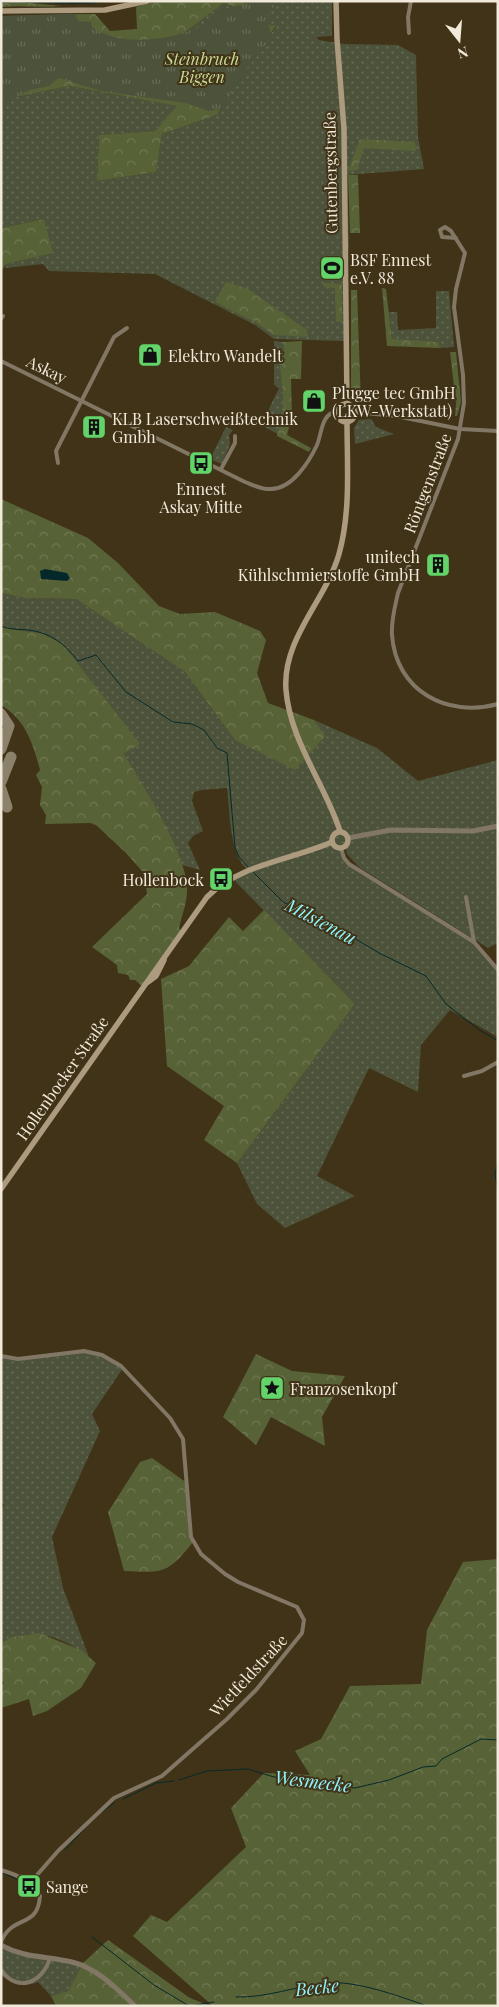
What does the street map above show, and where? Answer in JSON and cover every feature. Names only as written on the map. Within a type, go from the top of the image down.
[{"type":"main road","points":[[1,12],[105,10],[147,1]]},
{"type":"main road","name":"Gutenbergstraße","points":[[336,1],[344,129],[347,404]]},
{"type":"main road","points":[[347,404],[354,407],[355,412],[353,419],[347,421],[340,418],[338,412],[342,405],[347,404]]},
{"type":"main road","points":[[340,832],[330,804],[294,727],[286,688],[297,639],[331,576],[346,527],[347,421]]},
{"type":"main road","points":[[340,832],[345,833],[348,838],[347,844],[341,848],[336,847],[332,842],[333,835],[340,832]]},
{"type":"main road","name":"Hollenbocker Straße","points":[[1,1190],[207,897],[225,882],[251,869],[332,842]]},
{"type":"street","points":[[409,33],[408,17],[411,1]]},
{"type":"street","name":"Röntgenstraße","points":[[456,238],[465,253],[456,289],[454,307],[464,389],[460,429],[398,593],[392,617],[392,636],[404,673],[415,687],[429,698],[444,705],[461,709],[482,708],[498,704]]},
{"type":"street","points":[[58,463],[56,451],[114,337],[127,328]]},
{"type":"street","name":"Askay","points":[[1,361],[257,487],[271,489],[282,487],[296,476],[308,460],[329,414],[338,412]]},
{"type":"street","points":[[355,412],[396,416],[460,429],[498,431]]},
{"type":"street","points":[[221,470],[235,443],[235,436]]},
{"type":"street","points":[[348,838],[391,830],[472,831],[498,826]]},
{"type":"street","points":[[341,848],[344,858],[356,870],[474,942],[498,970]]},
{"type":"street","points":[[466,897],[474,942]]},
{"type":"street","points":[[464,1076],[482,1072],[498,1062]]},
{"type":"street","name":"Wietfeldstraße","points":[[1,1356],[13,1359],[84,1351],[102,1355],[121,1366],[170,1418],[183,1439],[191,1537],[195,1546],[234,1580],[292,1604],[301,1612],[304,1620],[302,1633],[288,1653],[256,1690],[227,1718],[162,1776],[114,1798],[58,1851],[30,1883]]},
{"type":"street","points":[[1,1870],[20,1876],[30,1883],[40,1896],[38,1909],[26,1920],[7,1930],[1,1944],[8,1949],[28,1955],[85,1966],[109,1983],[135,2006]]},
{"type":"street","points":[[1,1970],[12,1980],[34,1981],[43,1974],[50,1958]]},
{"type":"green space","points":[[154,1],[276,1],[267,19],[224,3],[172,42],[114,48],[70,14],[95,14],[110,31],[137,29],[136,7]]},
{"type":"green space","name":"Steinbruch Biggen","points":[[242,1],[277,1],[268,16],[271,38],[248,67],[221,109],[208,111],[185,103],[101,91],[59,78],[49,86],[30,90],[1,105],[1,16],[76,14],[77,21],[91,22],[92,27],[103,33],[115,37],[142,40],[156,39],[194,29],[232,6],[246,6]]},
{"type":"green space","points":[[276,1],[332,1],[332,36],[316,37],[319,40],[344,44],[398,45],[416,55],[418,137],[424,169],[347,175],[349,244],[344,341],[274,339],[255,325],[155,274],[49,271],[43,264],[5,268],[6,264],[52,253],[44,219],[1,228],[1,100],[69,86],[178,106],[155,131],[99,135],[97,181],[156,172],[162,134],[217,115],[232,86],[276,27],[265,24],[228,76],[217,73],[188,98],[80,69],[1,40],[1,16],[70,14],[114,48],[172,42],[224,3],[267,19]]},
{"type":"green space","points":[[19,2],[61,6],[1,7],[1,3]]},
{"type":"green space","points":[[265,24],[276,26],[232,86],[217,115],[162,134],[156,172],[97,181],[99,135],[155,131],[177,106],[69,86],[1,100],[1,40],[80,69]]},
{"type":"green space","points":[[360,139],[415,142],[416,151],[364,148],[357,170],[348,171]]},
{"type":"green space","points":[[348,175],[358,175],[360,233],[350,233]]},
{"type":"green space","points":[[44,219],[53,253],[6,264],[1,272],[1,228]]},
{"type":"green space","points":[[226,282],[248,289],[307,330],[308,337],[274,335],[255,322],[215,302]]},
{"type":"green space","points":[[323,283],[342,284],[342,322],[336,322],[335,288],[324,287]]},
{"type":"green space","points":[[382,288],[386,289],[392,339],[439,342],[440,348],[387,346]]},
{"type":"green space","points":[[351,290],[357,290],[361,404],[351,398]]},
{"type":"green space","points":[[436,291],[449,291],[454,347],[440,348],[439,342],[392,340],[389,312],[397,312],[398,330],[436,328]]},
{"type":"green space","points":[[274,341],[284,342],[284,360],[279,361],[283,389],[283,406],[278,434],[261,425],[279,388],[274,385]]},
{"type":"green space","points":[[302,341],[301,379],[291,379],[292,416],[287,435],[311,448],[309,452],[277,436],[283,407],[279,361],[284,360],[284,342]]},
{"type":"green space","points":[[450,352],[456,352],[461,402],[457,416],[455,416],[456,404]]},
{"type":"green space","points":[[371,419],[376,427],[394,434],[355,444],[354,428],[359,420]]},
{"type":"green space","points":[[226,427],[233,430],[229,435],[230,444],[222,464],[210,459]]},
{"type":"green space","points":[[1,499],[88,538],[118,563],[159,606],[180,614],[215,612],[260,631],[266,640],[257,673],[268,703],[314,720],[325,736],[295,770],[235,740],[185,672],[76,599],[24,598],[1,593]]},
{"type":"green space","points":[[1,593],[24,598],[76,599],[185,672],[235,740],[324,736],[314,720],[377,748],[418,781],[498,760],[498,943],[488,948],[359,867],[347,854],[346,849],[350,842],[343,847],[344,858],[349,864],[474,942],[498,970],[498,1037],[450,1010],[421,1045],[418,1092],[369,1068],[317,1176],[355,1196],[285,1228],[257,1204],[237,1163],[355,1004],[231,877],[248,870],[237,854],[234,844],[227,788],[194,792],[192,801],[203,831],[193,836],[188,843],[200,870],[182,865],[159,814],[124,754],[139,744],[62,643],[43,633],[1,626]]},
{"type":"green space","points":[[1,626],[42,633],[62,643],[140,744],[124,754],[171,837],[179,855],[187,886],[186,902],[179,928],[182,932],[143,987],[135,980],[130,980],[128,975],[118,973],[117,965],[92,947],[147,894],[142,871],[96,825],[90,823],[45,824],[46,815],[40,805],[42,787],[36,775],[40,770],[31,742],[17,718],[1,705]]},
{"type":"green space","points":[[264,910],[355,1004],[237,1163],[204,1140],[224,1106],[167,1066],[161,979],[189,966],[229,917],[243,931]]},
{"type":"green space","points":[[78,1351],[96,1353],[123,1368],[92,1414],[100,1431],[52,1537],[63,1588],[89,1657],[58,1639],[35,1634],[12,1638],[1,1643],[1,1509],[4,1505],[1,1502],[1,1356],[7,1358]]},
{"type":"green space","points":[[256,1354],[292,1371],[345,1376],[322,1417],[325,1446],[271,1417],[256,1445],[223,1417]]},
{"type":"green space","points":[[152,1458],[187,1483],[193,1542],[177,1560],[163,1569],[147,1572],[124,1571],[108,1512],[140,1462]]},
{"type":"green space","points":[[498,1559],[498,2006],[213,2006],[133,1936],[151,1915],[167,1922],[246,1847],[231,1808],[264,1773],[310,1775],[295,1751],[321,1739],[350,1686],[421,1684],[427,1630],[463,1562]]},
{"type":"green space","points":[[39,1633],[81,1650],[96,1663],[81,1688],[47,1711],[33,1716],[29,1699],[1,1708],[1,1685],[4,1683],[1,1680],[1,1643],[12,1637]]},
{"type":"green space","points":[[108,1940],[190,1998],[210,2006],[56,2006],[51,1996],[68,1991],[83,1963]]},
{"type":"green space","points":[[1,1945],[30,1954],[83,1963],[68,1991],[51,1996],[38,1982],[19,1984],[2,1976]]},
{"type":"water","points":[[1,1],[113,1],[71,4],[1,3]]},
{"type":"water","points":[[45,569],[67,573],[70,578],[67,581],[41,579],[40,571]]},
{"type":"waterway","name":"Milstenau","points":[[1,626],[11,629],[37,631],[51,637],[68,649],[78,661],[96,655],[126,692],[173,722],[192,724],[204,730],[217,748],[227,753],[235,848],[239,857],[248,867]]},
{"type":"waterway","name":"Milstenau","points":[[253,872],[283,902],[334,926],[379,953],[426,976],[446,1004],[478,1029],[498,1041]]},
{"type":"waterway","points":[[498,1161],[495,1174],[498,1191]]},
{"type":"waterway","name":"Wesmecke","points":[[179,1780],[207,1771],[248,1769],[274,1777],[307,1777],[333,1786],[355,1788],[389,1780],[423,1767],[436,1766],[442,1759],[481,1739],[498,1740]]},
{"type":"waterway","name":"Wesmecke","points":[[123,1799],[156,1783],[174,1781]]},
{"type":"waterway","name":"Wesmecke","points":[[102,1812],[115,1802]]},
{"type":"waterway","name":"Wesmecke","points":[[65,1850],[88,1825]]},
{"type":"waterway","name":"Wesmecke","points":[[1,1872],[25,1883]]},
{"type":"waterway","name":"Becke","points":[[92,1937],[154,1985],[189,2006]]},
{"type":"waterway","name":"Becke","points":[[236,1997],[259,1996],[326,1983],[338,1983],[363,1986],[427,2006]]},
{"type":"waterway","name":"Becke","points":[[190,2006],[214,2002]]},
{"type":"taxiway","points":[[1,714],[9,726],[1,749]]},
{"type":"taxiway","points":[[1,782],[11,757]]},
{"type":"taxiway","points":[[1,789],[7,807]]},
{"type":"place","name":"BSF Ennest e.V. 88","points":[[332,268]]},
{"type":"place","name":"Elektro Wandelt","points":[[150,355]]},
{"type":"place","name":"Plugge tec GmbH (LKW-Werkstatt)","points":[[314,401]]},
{"type":"place","name":"KLB Laserschweißtechnik Gmbh","points":[[94,427]]},
{"type":"place","name":"Ennest Askay Mitte","points":[[201,463]]},
{"type":"place","name":"unitech Kühlschmierstoffe GmbH","points":[[438,565]]},
{"type":"place","name":"Hollenbock","points":[[221,879]]},
{"type":"place","name":"Franzosenkopf","points":[[272,1388]]},
{"type":"place","name":"Sange","points":[[29,1886]]}]
